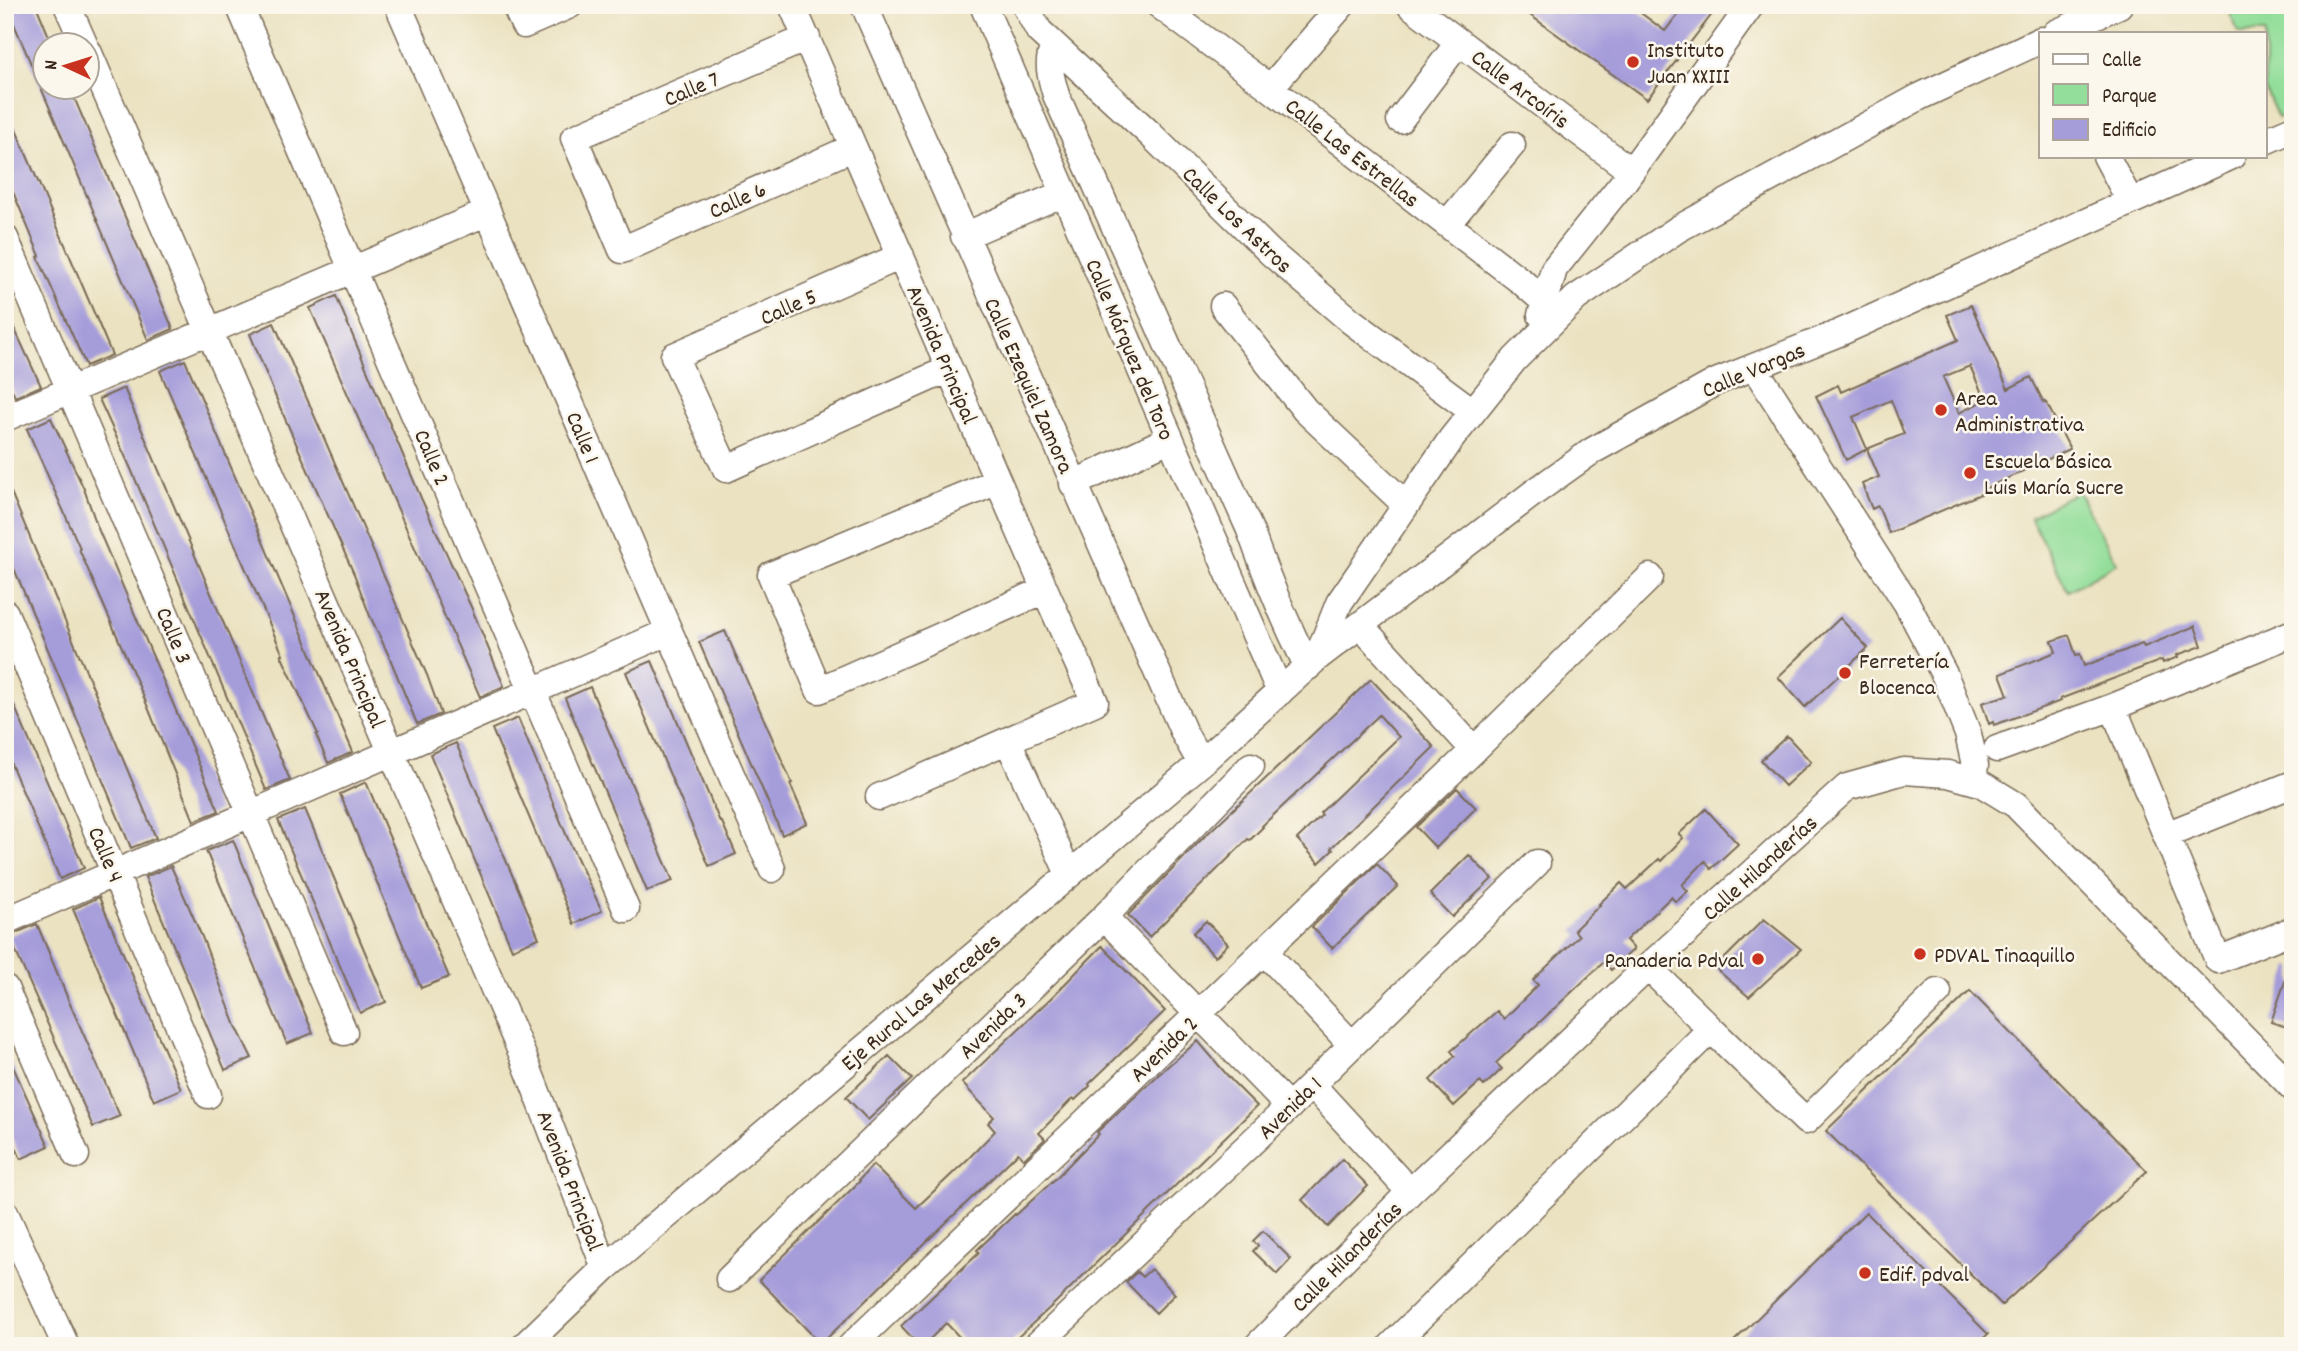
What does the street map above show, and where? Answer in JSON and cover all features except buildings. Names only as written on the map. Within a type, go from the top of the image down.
[{"type":"street","points":[[67,5],[79,32]]},
{"type":"street","name":"Calle 2","points":[[239,5],[626,909]]},
{"type":"street","name":"Calle 1","points":[[398,5],[772,869]]},
{"type":"street","points":[[520,15],[570,5]]},
{"type":"street","name":"Avenida Principal","points":[[792,5],[1095,702],[1008,741]]},
{"type":"street","name":"Calle Ezequiel Zamora","points":[[864,5],[1073,484],[1184,733],[1201,763]]},
{"type":"street","name":"Calle Márquez del Toro","points":[[983,5],[1280,692]]},
{"type":"street","name":"Calle Los Astros","points":[[1025,5],[1039,31],[1149,133],[1271,253],[1351,321],[1472,411]]},
{"type":"street","name":"Calle Las Estrellas","points":[[1159,5],[1545,302]]},
{"type":"street","points":[[1270,88],[1342,5]]},
{"type":"street","name":"Calle Arcoíris","points":[[1410,5],[1631,171]]},
{"type":"street","points":[[1534,340],[1554,269],[1687,96],[1751,5]]},
{"type":"street","points":[[2058,32],[2119,5]]},
{"type":"street","name":"Calle 7","points":[[622,250],[575,138],[807,38]]},
{"type":"street","points":[[1313,662],[1339,603],[1472,411],[1515,359],[1576,298],[1678,229],[1919,97],[2039,41]]},
{"type":"street","points":[[1400,120],[1459,42]]},
{"type":"street","points":[[1054,46],[1050,55],[1049,74],[1056,95],[1250,530],[1284,622],[1313,662]]},
{"type":"street","name":"Avenida Principal","points":[[102,83],[523,1056],[606,1268]]},
{"type":"street","points":[[2266,141],[2293,129]]},
{"type":"street","points":[[1447,224],[1513,145]]},
{"type":"street","name":"Calle 6","points":[[622,250],[852,148]]},
{"type":"street","points":[[2107,158],[2130,201]]},
{"type":"street","name":"Calle Vargas","points":[[1313,662],[1592,451],[1716,382],[1864,322],[2227,158]]},
{"type":"street","points":[[964,236],[1064,193]]},
{"type":"street","points":[[5,418],[488,212]]},
{"type":"street","name":"Calle 3","points":[[5,238],[344,1032]]},
{"type":"street","name":"Calle 5","points":[[901,256],[674,356],[726,469],[949,369]]},
{"type":"street","points":[[1223,306],[1305,410],[1406,505]]},
{"type":"street","points":[[1754,367],[1907,604],[1945,676],[1968,734],[1975,765],[1973,781]]},
{"type":"street","points":[[1073,484],[1169,439]]},
{"type":"street","points":[[998,481],[771,575],[819,690],[1045,590]]},
{"type":"street","name":"Avenida 2","points":[[851,1346],[1474,750],[1650,577]]},
{"type":"street","name":"Calle 4","points":[[5,613],[208,1095]]},
{"type":"street","points":[[1360,625],[1474,750]]},
{"type":"street","points":[[5,921],[668,632]]},
{"type":"street","points":[[1997,750],[2293,633]]},
{"type":"street","name":"Eje Rural Las Mercedes","points":[[524,1346],[606,1268],[1201,763],[1313,662]]},
{"type":"street","points":[[2113,706],[2218,960],[2293,930]]},
{"type":"street","points":[[878,797],[1008,741],[1069,874]]},
{"type":"street","name":"Avenida 3","points":[[730,1279],[1104,917],[1251,766]]},
{"type":"street","name":"Calle Hilanderías","points":[[1257,1346],[1410,1192],[1648,967],[1847,787],[1904,771],[1948,774],[1980,783],[2016,805],[2293,1088]]},
{"type":"street","points":[[2166,835],[2293,784]]},
{"type":"street","name":"Avenida 1","points":[[1036,1346],[1312,1085],[1537,863]]},
{"type":"street","points":[[1104,917],[1289,1107]]},
{"type":"street","points":[[1264,951],[1352,1045]]},
{"type":"street","points":[[1648,967],[1806,1121],[1938,992]]},
{"type":"street","points":[[5,988],[76,1156]]},
{"type":"street","points":[[1391,1346],[1711,1029]]},
{"type":"street","points":[[1312,1085],[1410,1192]]},
{"type":"street","points":[[6,1219],[66,1346]]},
{"type":"green space","points":[[2226,5],[2293,5],[2293,112],[2278,118],[2266,91],[2266,32],[2239,32]]},
{"type":"green space","points":[[2078,491],[2117,563],[2068,591],[2030,517]]},
{"type":"place","name":"Instituto Juan XXIII","points":[[1633,62]]},
{"type":"place","name":"Area Administrativa","points":[[1941,410]]},
{"type":"place","name":"Escuela Básica Luis María Sucre","points":[[1970,473]]},
{"type":"place","name":"Ferretería Blocenca","points":[[1845,673]]},
{"type":"place","name":"PDVAL Tinaquillo","points":[[1920,954]]},
{"type":"place","name":"Panaderia Pdval","points":[[1758,959]]},
{"type":"place","name":"Edif. pdval","points":[[1865,1273]]}]
